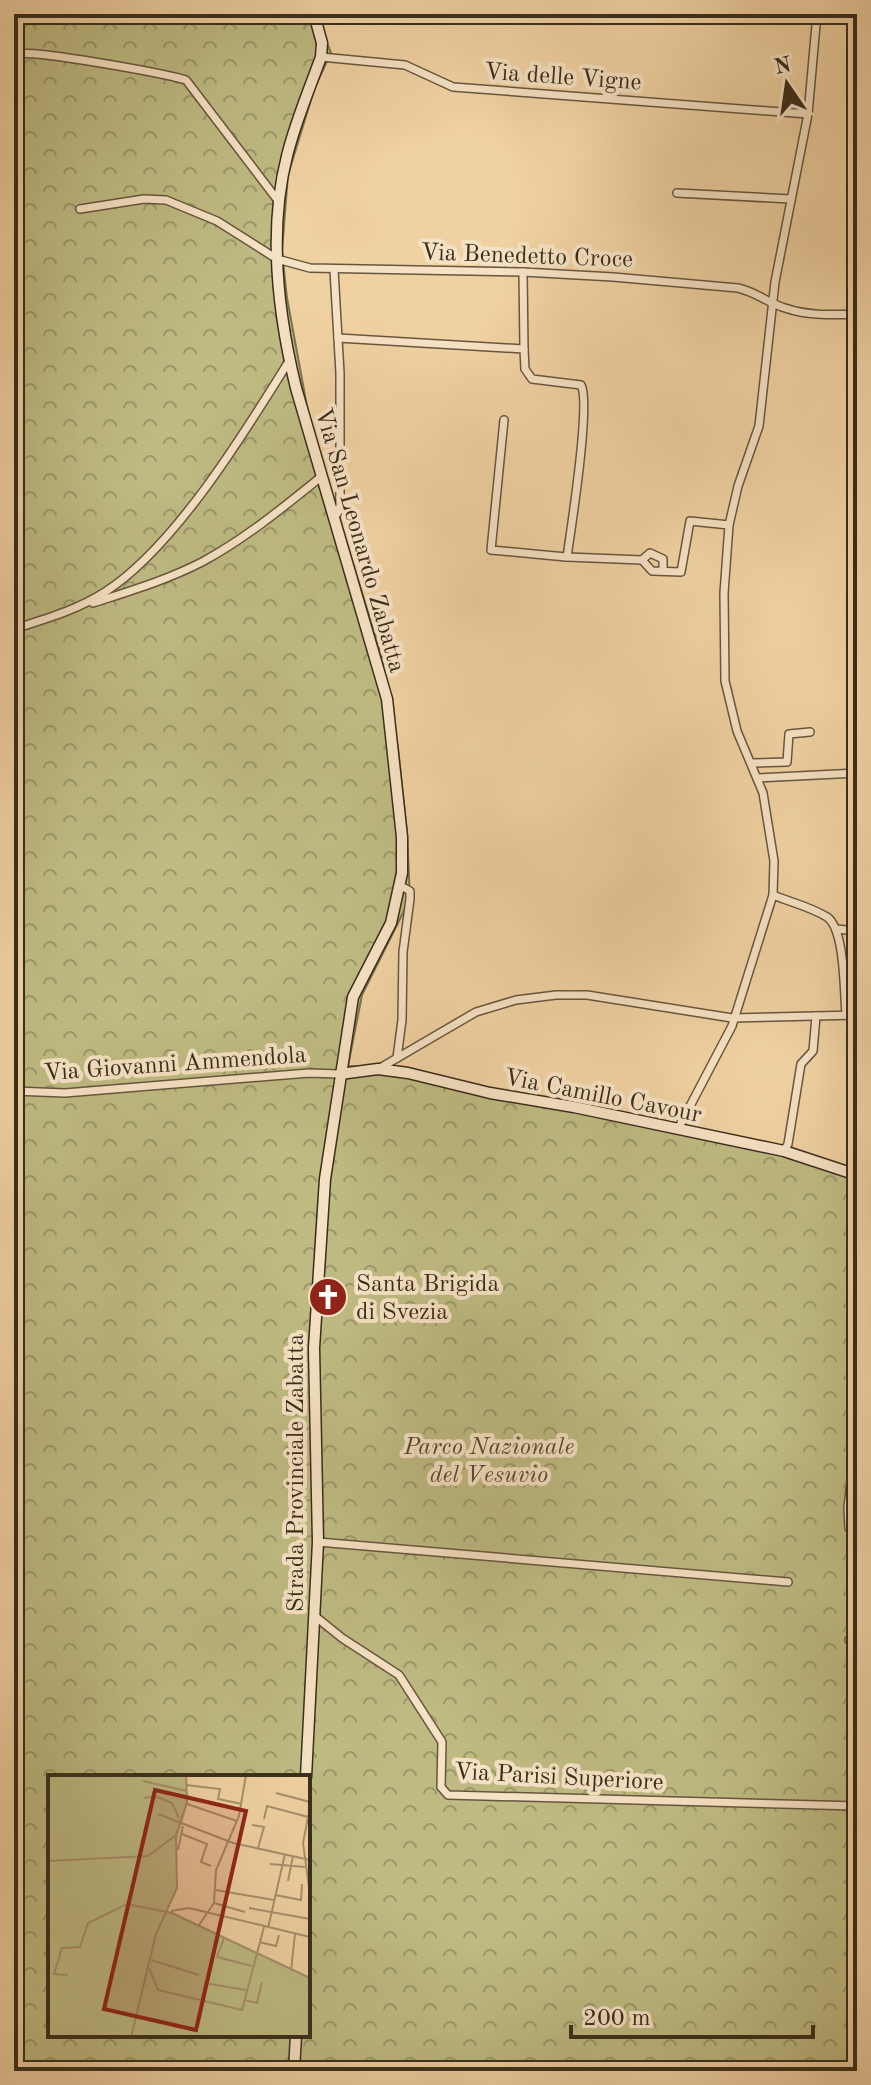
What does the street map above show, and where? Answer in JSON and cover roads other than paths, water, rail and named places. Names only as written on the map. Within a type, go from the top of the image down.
[{"type":"street","name":"Via San Leonardo Zabatta","points":[[314,14],[322,43],[321,57],[287,154],[279,202],[277,259],[289,361],[387,699],[402,837],[401,886],[391,923],[353,997],[340,1074]]},
{"type":"street","points":[[678,1129],[732,1026],[773,895],[774,861],[767,814],[758,778],[737,731],[725,681],[724,593],[729,525],[738,486],[759,426],[775,282],[808,114],[817,14]]},
{"type":"street","points":[[14,54],[23,52],[51,56],[186,80],[279,202]]},
{"type":"street","name":"Via delle Vigne","points":[[321,57],[405,65],[453,87],[808,114]]},
{"type":"street","points":[[677,193],[790,199]]},
{"type":"street","name":"Via Benedetto Croce","points":[[80,209],[144,199],[166,200],[217,221],[277,259],[310,268],[613,277],[738,288],[754,291],[774,303],[802,312],[857,314]]},
{"type":"street","points":[[333,516],[340,506],[334,270]]},
{"type":"street","points":[[523,272],[525,369],[532,379],[577,383],[584,389],[576,498],[567,557],[642,560],[650,553],[663,559],[663,571]]},
{"type":"street","points":[[338,338],[524,349]]},
{"type":"street","points":[[75,609],[133,571],[168,534],[248,427],[289,361]]},
{"type":"street","points":[[504,420],[491,550],[566,557]]},
{"type":"street","points":[[14,629],[160,581],[204,560],[270,517],[322,476]]},
{"type":"street","points":[[642,560],[652,571],[681,572],[690,521],[729,525]]},
{"type":"street","points":[[751,763],[787,762],[789,734],[810,732]]},
{"type":"street","points":[[758,778],[857,773]]},
{"type":"street","points":[[397,1058],[402,1020],[403,952],[410,899],[410,891],[401,886]]},
{"type":"street","points":[[773,895],[825,916],[836,929],[846,1015]]},
{"type":"street","points":[[836,929],[857,931]]},
{"type":"street","points":[[378,1069],[476,1012],[529,999],[587,995],[732,1018],[857,1015]]},
{"type":"street","points":[[784,1151],[788,1144],[801,1064],[813,1051],[816,1016]]},
{"type":"street","name":"Via Camillo Cavour","points":[[340,1074],[378,1069],[408,1073],[490,1093],[574,1107],[784,1151],[857,1175]]},
{"type":"street","name":"Via Giovanni Ammendola","points":[[14,1091],[65,1093],[309,1073],[340,1074]]},
{"type":"street","name":"Strada Provinciale Zabatta","points":[[306,1775],[318,1542],[314,1348],[325,1179],[340,1074]]},
{"type":"street","points":[[849,1528],[848,1507],[857,1432]]},
{"type":"street","points":[[318,1542],[788,1582]]},
{"type":"street","name":"Via Parisi Superiore","points":[[316,1617],[361,1651],[397,1671],[442,1742],[441,1787],[448,1795],[857,1806]]},
{"type":"street","points":[[294,2071],[296,2037]]},
{"type":"place","name":"Santa Brigida di Svezia","points":[[328,1297]]},
{"type":"park label","name":"Parco Nazionale del Vesuvio","points":[[489,1460]]}]
